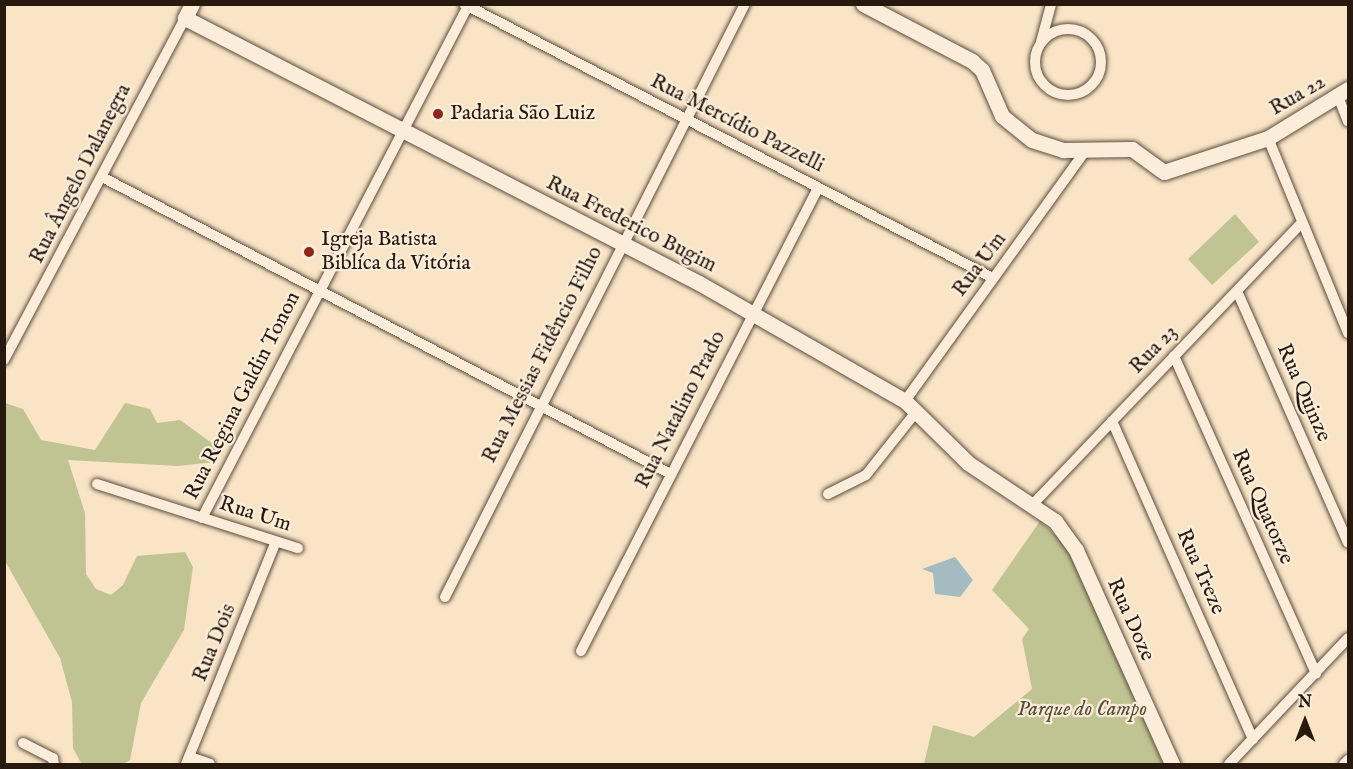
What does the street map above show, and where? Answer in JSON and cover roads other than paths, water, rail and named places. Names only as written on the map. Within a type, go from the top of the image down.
[{"type":"street","name":"Rua Messias Fidêncio Filho","points":[[445,597],[538,404],[746,4]]},
{"type":"street","points":[[863,4],[972,61],[1015,130],[1063,150],[1085,152]]},
{"type":"street","points":[[1041,42],[1071,29],[1092,39],[1102,59],[1096,81],[1078,94],[1048,89],[1036,72],[1041,42],[1051,4]]},
{"type":"street","name":"Rua Mercídio Pazzelli","points":[[467,5],[993,278]]},
{"type":"street","name":"Rua Regina Galdin Tonon","points":[[202,518],[467,5]]},
{"type":"street","name":"Rua Frederico Bugim","points":[[189,11],[402,131],[753,312],[905,401],[968,463],[1034,503]]},
{"type":"street","name":"Rua Ângelo Dalanegra","points":[[4,360],[189,11]]},
{"type":"street","points":[[1344,94],[1348,121]]},
{"type":"street","name":"Rua 22","points":[[1085,152],[1132,149],[1164,172],[1268,138],[1344,94]]},
{"type":"street","points":[[1268,138],[1301,224],[1348,333]]},
{"type":"street","name":"Rua Um","points":[[905,401],[1085,152]]},
{"type":"street","points":[[102,177],[669,473]]},
{"type":"street","name":"Rua Natalino Prado","points":[[581,651],[669,473],[818,188]]},
{"type":"street","name":"Rua 23","points":[[1034,503],[1301,224]]},
{"type":"street","name":"Rua Quinze","points":[[1237,291],[1348,543]]},
{"type":"street","name":"Rua Quatorze","points":[[1174,356],[1316,674]]},
{"type":"street","points":[[828,494],[866,475],[916,412]]},
{"type":"street","name":"Rua Treze","points":[[1112,421],[1253,738]]},
{"type":"street","name":"Rua Um","points":[[97,484],[275,544],[298,548]]},
{"type":"street","name":"Rua Doze","points":[[1034,503],[1076,550],[1172,765]]},
{"type":"street","name":"Rua Dois","points":[[210,765],[188,761],[275,544]]},
{"type":"street","points":[[1229,765],[1348,638]]},
{"type":"street","points":[[22,743],[53,758],[54,765]]},
{"type":"street","points":[[1344,765],[1348,760]]},
{"type":"water","points":[[955,557],[973,580],[960,597],[935,594],[933,573],[922,569]]},
{"type":"place","name":"Padaria São Luiz","points":[[438,114]]},
{"type":"place","name":"Igreja Batista Biblíca da Vitória","points":[[309,252]]},
{"type":"park label","name":"Parque do Campo","points":[[1082,710]]}]
